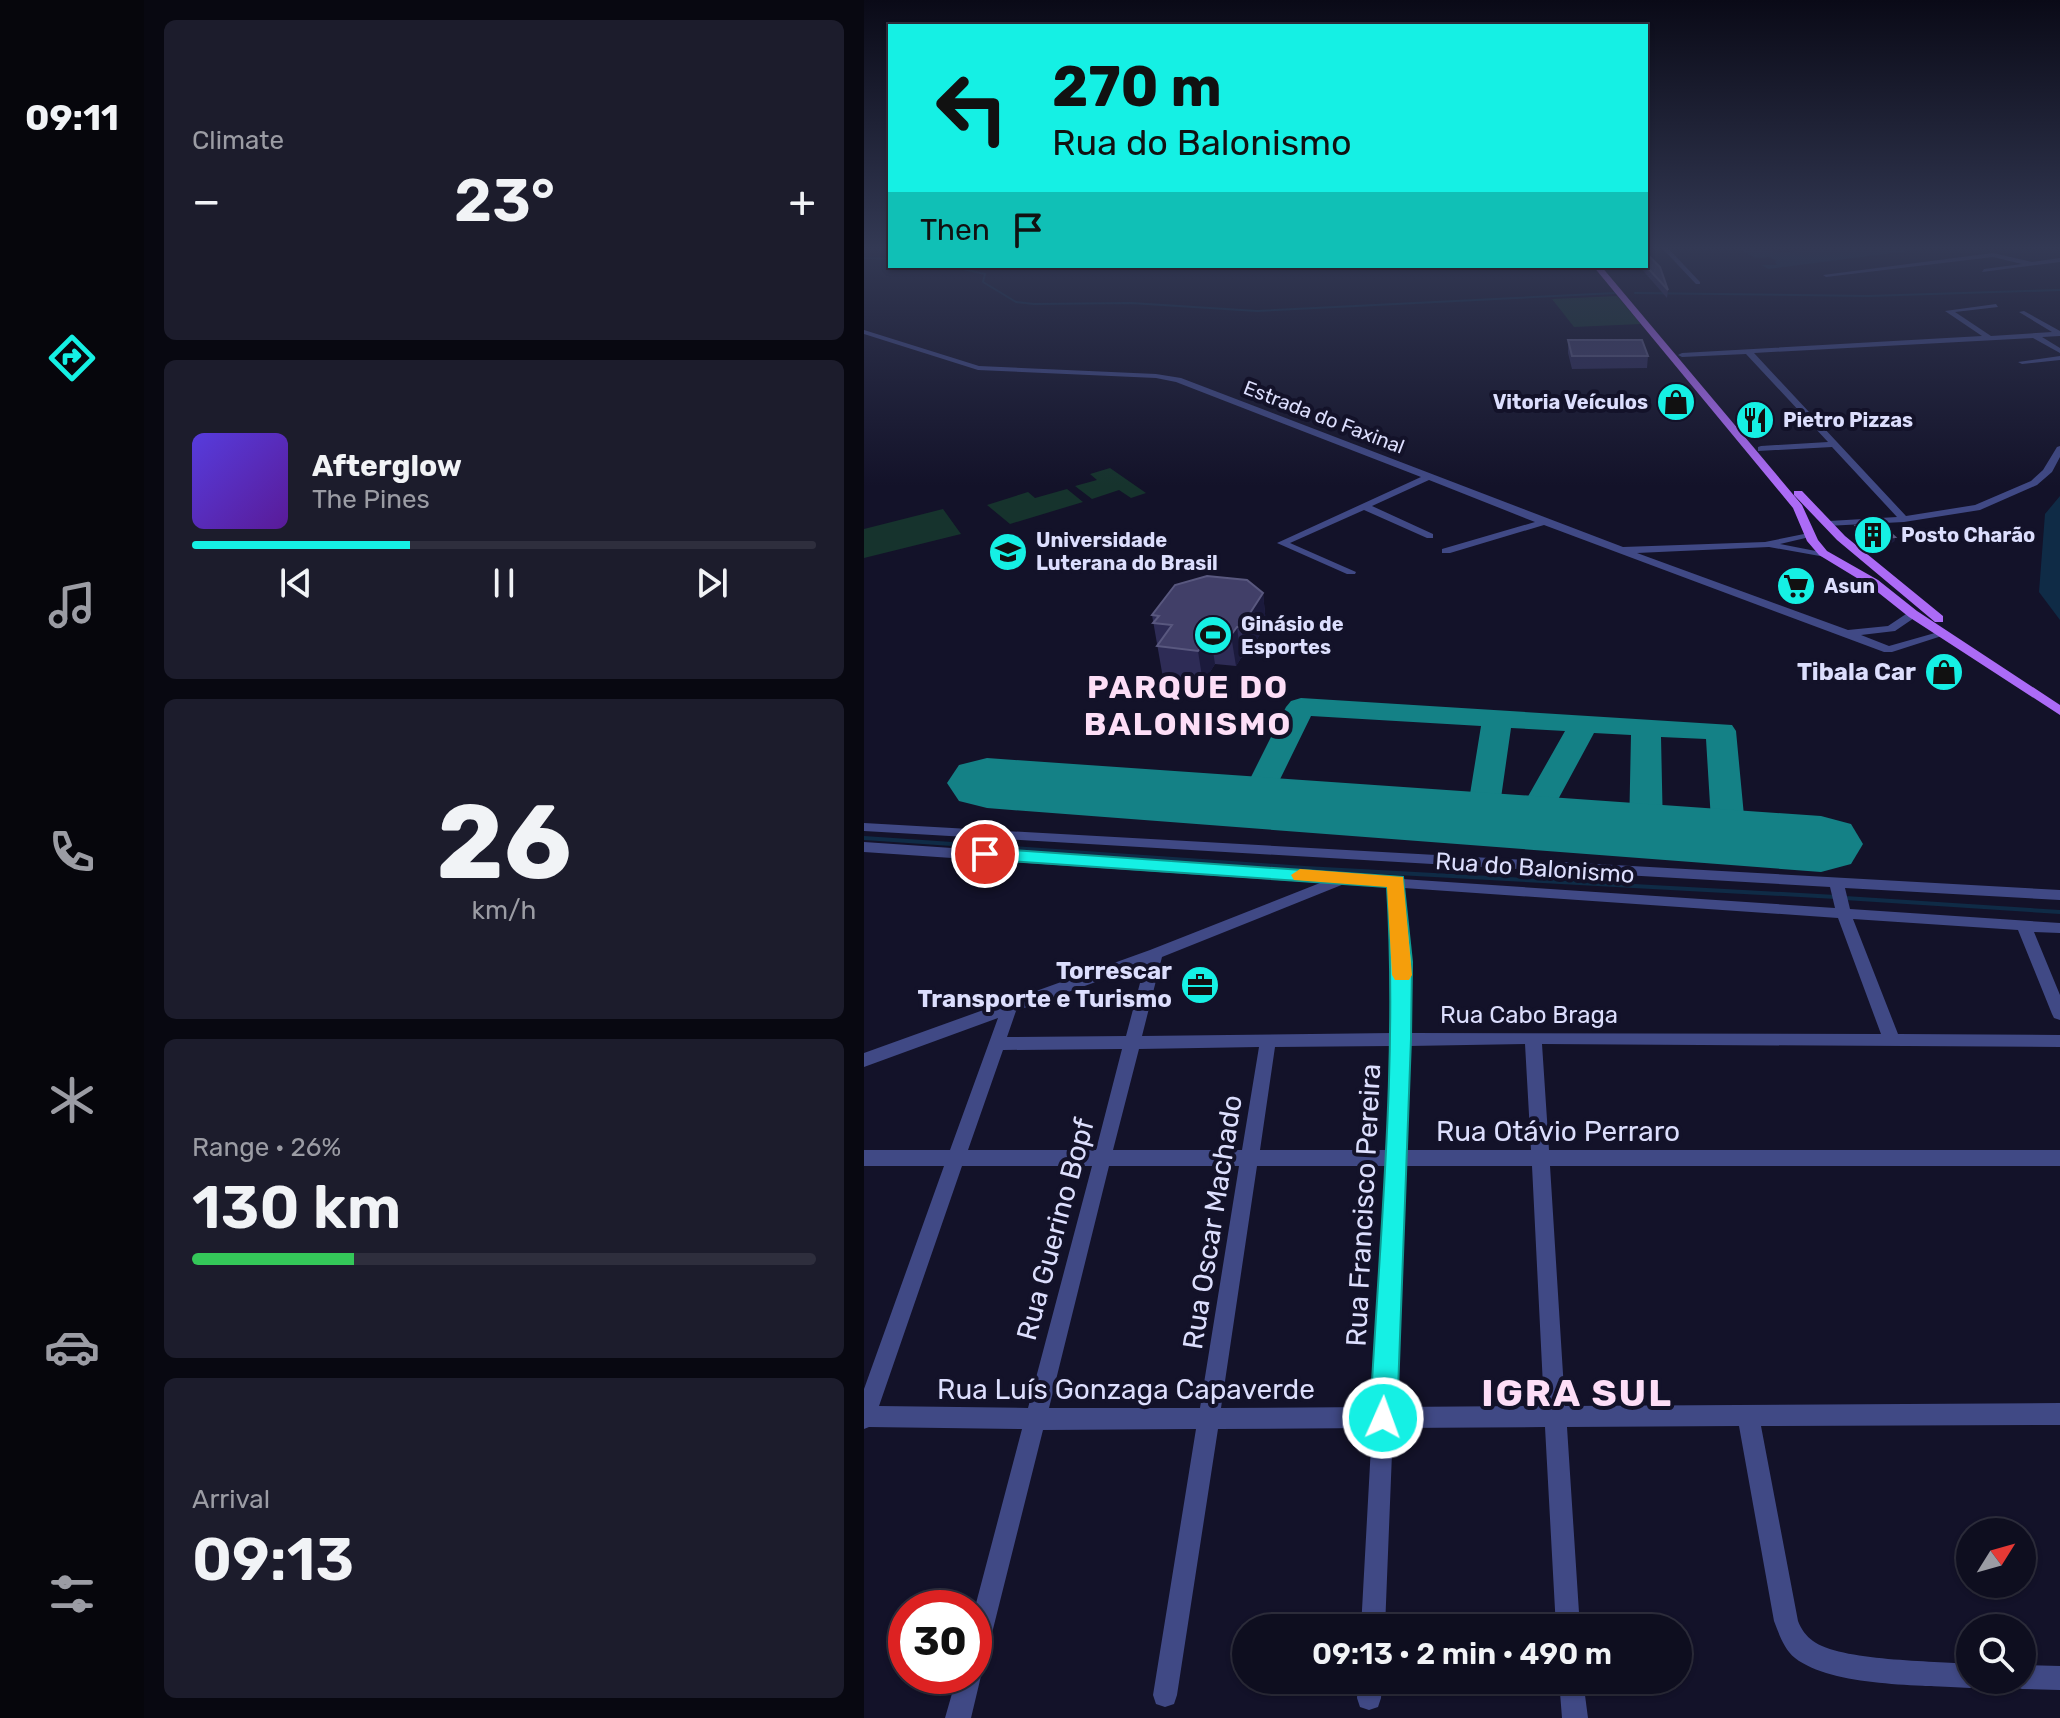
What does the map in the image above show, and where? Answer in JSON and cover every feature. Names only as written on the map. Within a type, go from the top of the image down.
[{"type":"main road","points":[[1647,326],[1798,507],[1817,547],[2060,711]]},
{"type":"main road","points":[[1658,326],[1761,449],[1839,535],[1924,608],[2060,699]]},
{"type":"main road","points":[[1810,532],[1829,524]]},
{"type":"main road","points":[[1810,532],[1839,535]]},
{"type":"main road","points":[[1831,558],[1852,562],[1863,556]]},
{"type":"street","points":[[1971,326],[1991,339]]},
{"type":"street","name":"Estrada do Faxinal","points":[[864,332],[978,368],[1156,376],[1178,380],[1621,550],[1765,545]]},
{"type":"street","points":[[1682,355],[2060,334]]},
{"type":"street","points":[[2035,336],[2060,351]]},
{"type":"street","points":[[1749,352],[1904,519]]},
{"type":"street","points":[[2022,362],[2060,358]]},
{"type":"street","points":[[1761,449],[1836,444]]},
{"type":"street","points":[[1829,524],[1904,519],[1965,511],[1985,505],[2034,483],[2047,472],[2060,449]]},
{"type":"street","points":[[1351,572],[1282,543],[1429,477]]},
{"type":"street","points":[[1363,506],[1430,536]]},
{"type":"street","points":[[1446,551],[1544,521]]},
{"type":"street","points":[[1765,545],[1810,532]]},
{"type":"street","points":[[1765,545],[1831,558]]},
{"type":"street","points":[[1621,550],[1888,650],[1942,634]]},
{"type":"street","points":[[1843,632],[1879,632],[1899,625],[1913,614]]},
{"type":"street","name":"Rua do Balonismo","points":[[864,827],[1837,885],[2060,895]]},
{"type":"street","name":"Rua do Balonismo","points":[[864,847],[1843,909],[2060,928]]},
{"type":"street","points":[[864,1060],[1155,954],[1345,878]]},
{"type":"street","name":"Rua Francisco Pereira","points":[[1374,1614],[1401,1039],[1402,962],[1396,881]]},
{"type":"street","points":[[1837,885],[1892,1040]]},
{"type":"street","points":[[2024,926],[2060,1014]]},
{"type":"street","name":"Rua Guerino Bopf","points":[[991,1590],[1155,954]]},
{"type":"street","points":[[864,1417],[1010,1006]]},
{"type":"street","points":[[1533,1038],[1543,1159],[1567,1614]]},
{"type":"street","name":"Rua Cabo Braga","points":[[998,1044],[1533,1038],[2060,1041]]},
{"type":"street","name":"Rua Oscar Machado","points":[[1165,1695],[1268,1041]]},
{"type":"street","name":"Rua Otávio Perraro","points":[[864,1158],[2060,1158]]},
{"type":"street","name":"Rua Luís Gonzaga Capaverde","points":[[864,1417],[1210,1419],[2060,1414]]},
{"type":"street","points":[[1748,1415],[1786,1621],[1796,1642],[1806,1651],[1842,1664],[1956,1675]]},
{"type":"street","points":[[2036,1677],[2060,1678]]},
{"type":"street","points":[[958,1718],[964,1694]]},
{"type":"street","points":[[1572,1694],[1575,1718]]},
{"type":"green space","points":[[1110,468],[1146,493],[1131,498],[1119,490],[1092,499],[1075,486],[1097,480],[1090,474]]},
{"type":"green space","points":[[1067,489],[1083,502],[1010,524],[987,505],[1028,492],[1035,498]]},
{"type":"green space","points":[[943,509],[961,534],[864,558],[864,529]]},
{"type":"water","points":[[2060,496],[2060,620],[2039,592],[2045,514]]},
{"type":"building","points":[[1568,340],[1642,340],[1648,356],[1572,356]]},
{"type":"building","points":[[1879,523],[1895,537],[1872,540],[1856,526]]},
{"type":"building","points":[[1207,576],[1247,580],[1263,593],[1241,627],[1237,627],[1231,635],[1210,632],[1198,651],[1157,646],[1172,625],[1153,623],[1159,616],[1152,615],[1175,585]]},
{"type":"waterway","points":[[864,838],[1305,868],[1836,897]]},
{"type":"waterway","points":[[1845,898],[2060,912]]},
{"type":"taxiway","points":[[1254,803],[1301,707],[1721,731],[1729,837]]},
{"type":"taxiway","points":[[1482,819],[1497,720]]},
{"type":"taxiway","points":[[1529,823],[1584,724]]},
{"type":"taxiway","points":[[1646,727],[1646,831]]},
{"type":"runway","points":[[987,783],[1821,844]]},
{"type":"slow traffic","points":[[1300,875],[1396,881],[1402,975]]},
{"type":"place","name":"Vitoria Veículos","points":[[1676,402]]},
{"type":"place","name":"Pietro Pizzas","points":[[1755,420]]},
{"type":"place","name":"Posto Charão","points":[[1873,535]]},
{"type":"place","name":"Universidade Luterana do Brasil","points":[[1008,552]]},
{"type":"place","name":"Asun","points":[[1796,586]]},
{"type":"place","name":"Ginásio de Esportes","points":[[1213,635]]},
{"type":"place","name":"Tibala Car","points":[[1944,672]]},
{"type":"place","name":"Torrescar Transporte e Turismo","points":[[1200,985]]},
{"type":"district","name":"PARQUE DO BALONISMO","points":[[1188,706]]},
{"type":"district","name":"IGRA SUL","points":[[1577,1393]]},
{"type":"route","points":[[985,854],[1396,881],[1402,962],[1401,1039],[1383,1418]]}]
